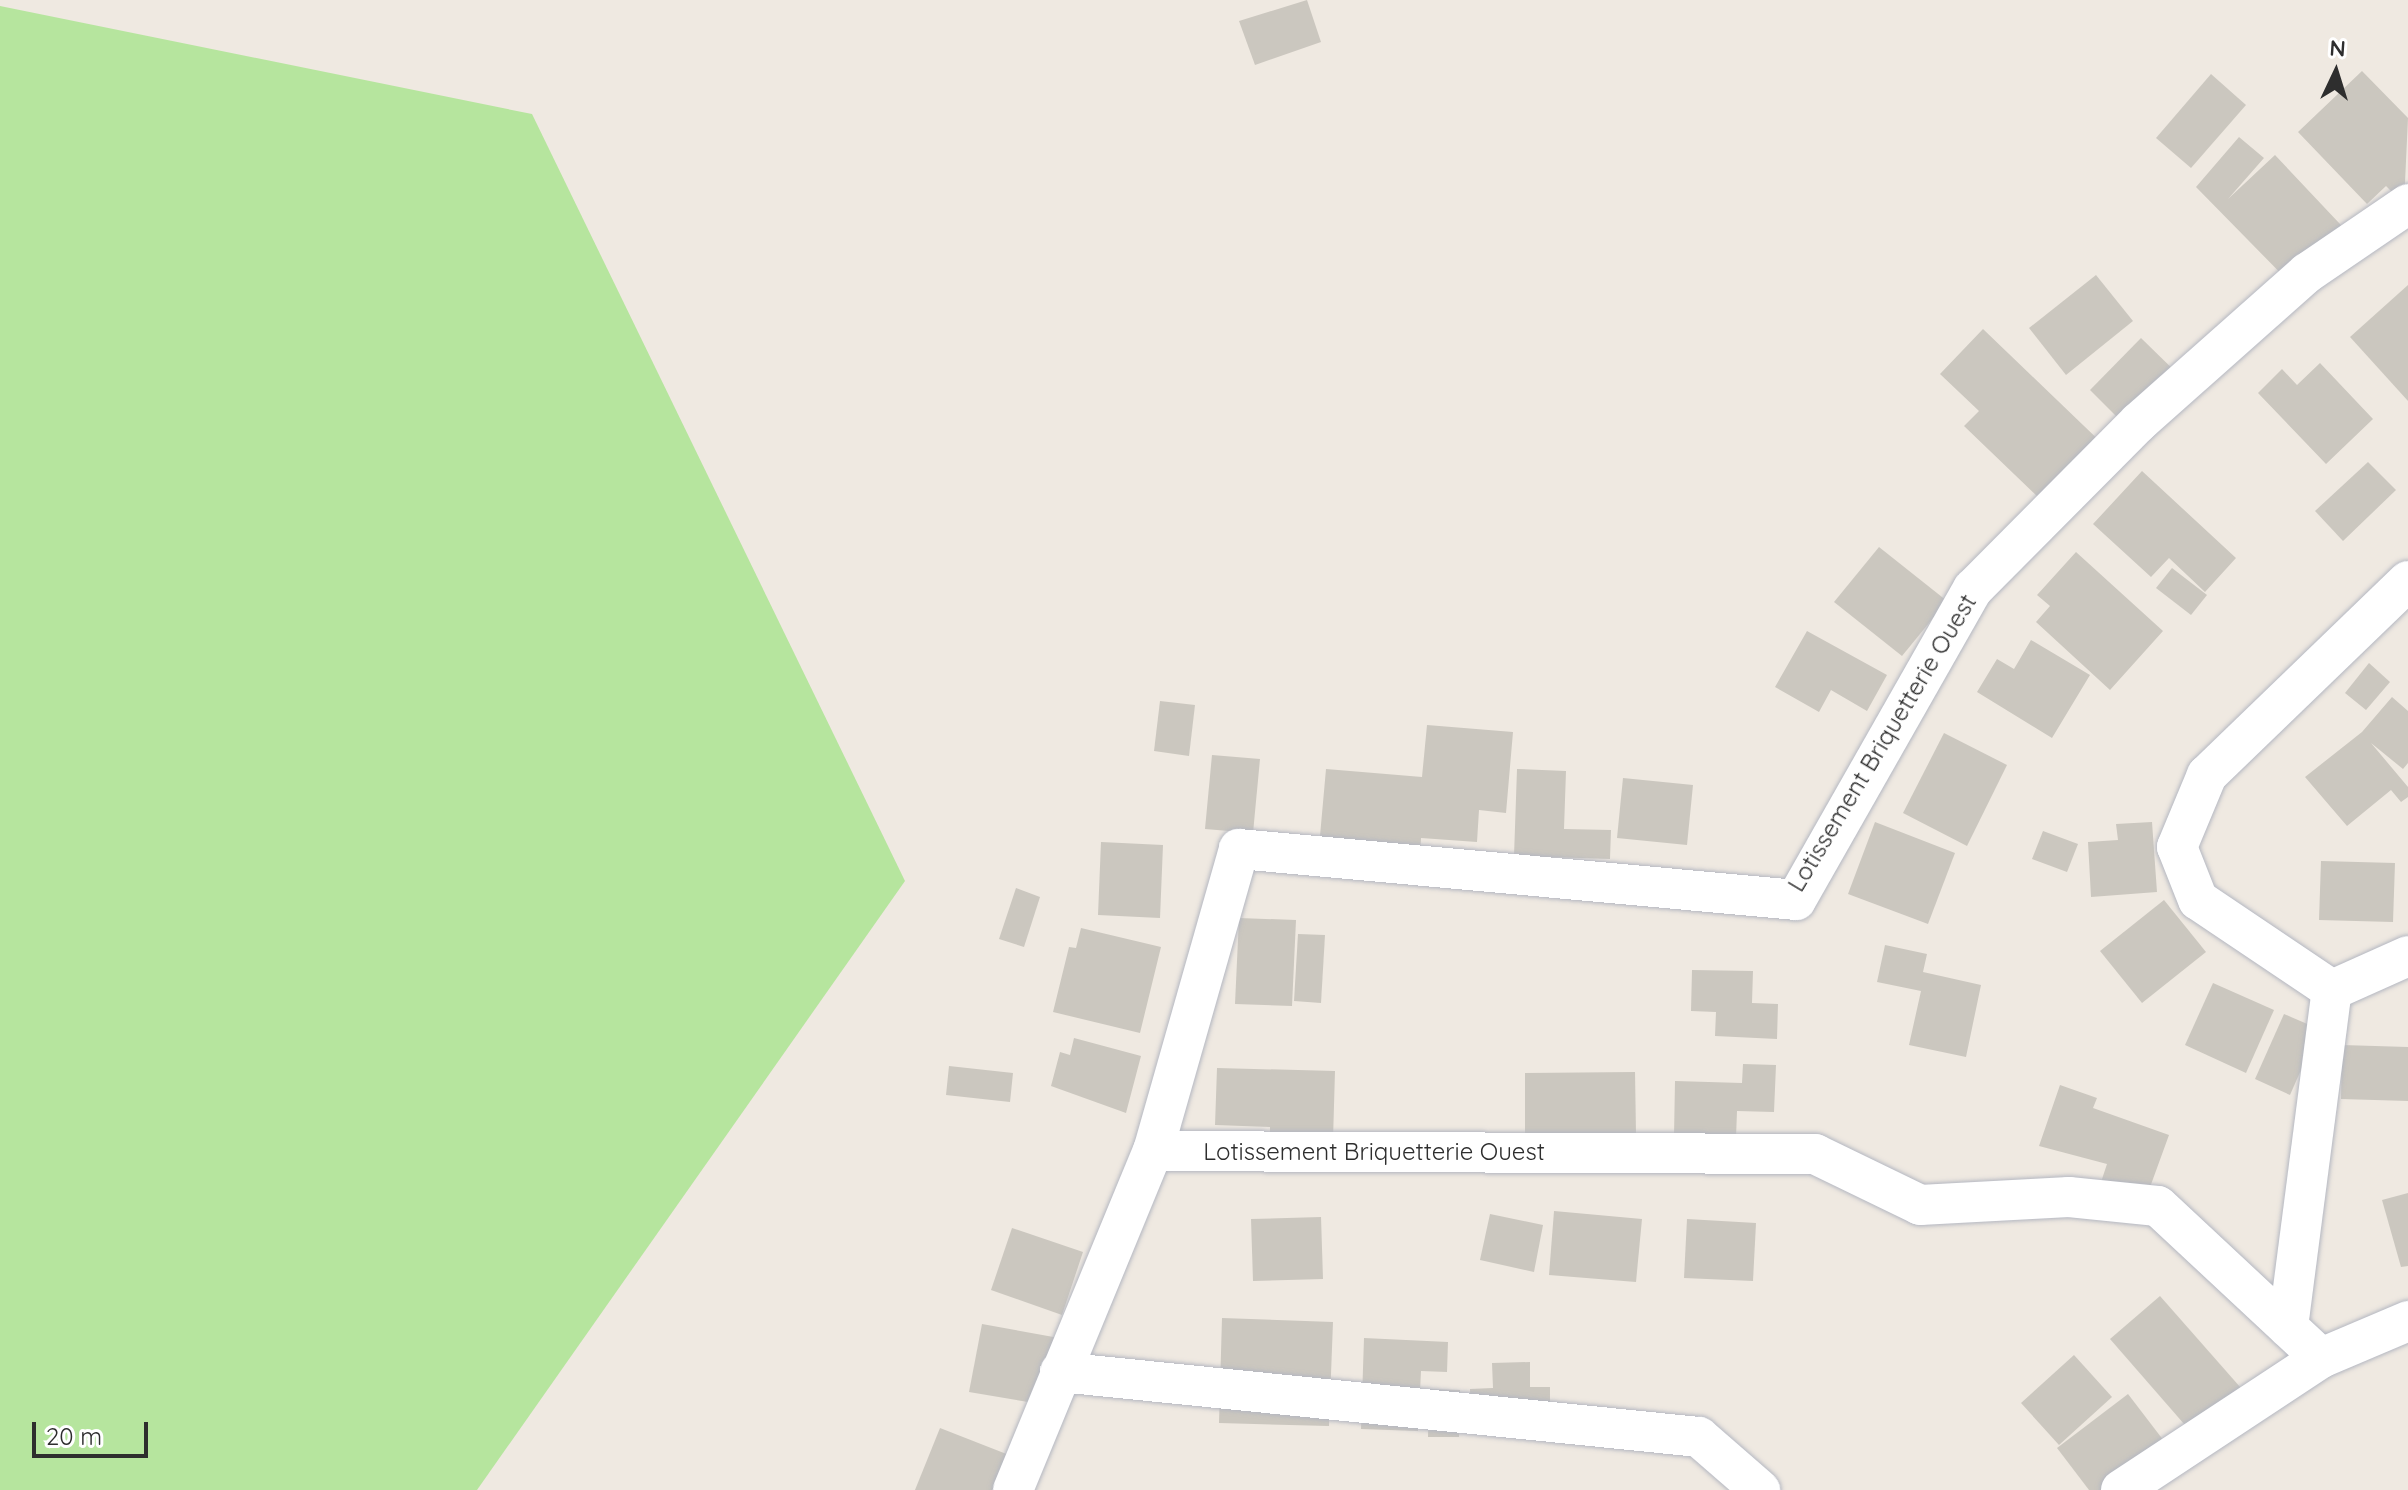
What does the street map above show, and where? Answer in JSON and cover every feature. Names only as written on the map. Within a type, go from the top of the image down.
[{"type":"street","name":"Lotissement Briquetterie Ouest","points":[[1013,1490],[1153,1151],[1239,849],[1796,900],[1973,589],[2139,422],[2307,273],[2408,204]]},
{"type":"street","points":[[2332,990],[2198,900],[2177,847],[2207,775],[2408,581]]},
{"type":"street","points":[[2332,990],[2408,956]]},
{"type":"street","points":[[2321,1358],[2288,1327],[2332,990]]},
{"type":"street","name":"Lotissement Briquetterie Ouest","points":[[1153,1151],[1815,1154],[1920,1205],[2069,1197],[2158,1206],[2288,1327]]},
{"type":"street","points":[[2121,1490],[2321,1358],[2408,1321]]},
{"type":"street","points":[[1060,1372],[1699,1437],[1760,1490]]},
{"type":"green space","points":[[0,6],[532,114],[905,881],[477,1490],[0,1490]]},
{"type":"building","points":[[1307,0],[1321,42],[1255,65],[1239,21]]},
{"type":"building","points":[[2362,71],[2408,118],[2404,204],[2386,186],[2367,204],[2298,132]]},
{"type":"building","points":[[2211,74],[2246,105],[2191,168],[2156,138]]},
{"type":"building","points":[[2239,137],[2264,158],[2228,199],[2275,155],[2356,241],[2300,293],[2196,187]]},
{"type":"building","points":[[2096,275],[2133,321],[2066,375],[2029,328]]},
{"type":"building","points":[[2408,285],[2408,401],[2350,337]]},
{"type":"building","points":[[1983,329],[2109,450],[2063,521],[1964,426],[1979,411],[1940,374]]},
{"type":"building","points":[[2141,338],[2184,380],[2132,432],[2090,390]]},
{"type":"building","points":[[2320,363],[2373,419],[2326,464],[2258,393],[2282,369],[2297,385]]},
{"type":"building","points":[[2368,462],[2396,490],[2343,541],[2315,511]]},
{"type":"building","points":[[2142,471],[2236,558],[2205,592],[2169,558],[2151,577],[2093,524]]},
{"type":"building","points":[[1879,547],[1947,601],[1902,656],[1834,602]]},
{"type":"building","points":[[2076,552],[2163,631],[2110,690],[2036,622],[2050,606],[2037,595]]},
{"type":"building","points":[[2172,568],[2207,595],[2191,615],[2156,588]]},
{"type":"building","points":[[1807,631],[1887,675],[1867,711],[1831,690],[1819,712],[1775,687]]},
{"type":"building","points":[[2031,640],[2090,675],[2052,738],[1977,692],[1997,659],[2014,669]]},
{"type":"building","points":[[2369,663],[2390,682],[2366,710],[2345,693]]},
{"type":"building","points":[[2392,697],[2408,711],[2408,763],[2403,769],[2371,743],[2408,787],[2408,797],[2401,802],[2391,790],[2347,826],[2305,777],[2362,732]]},
{"type":"building","points":[[1160,701],[1195,705],[1189,756],[1154,751]]},
{"type":"building","points":[[1427,725],[1513,732],[1506,813],[1479,810],[1477,842],[1421,838],[1420,856],[1319,847],[1326,769],[1422,777]]},
{"type":"building","points":[[1944,733],[2007,765],[1967,846],[1903,813]]},
{"type":"building","points":[[1212,755],[1260,759],[1253,833],[1205,829]]},
{"type":"building","points":[[1517,769],[1566,771],[1564,829],[1611,830],[1610,859],[1514,856]]},
{"type":"building","points":[[1623,778],[1693,785],[1687,845],[1617,838]]},
{"type":"building","points":[[1875,822],[1955,853],[1928,924],[1848,894]]},
{"type":"building","points":[[2152,822],[2157,892],[2091,897],[2088,842],[2118,840],[2116,824]]},
{"type":"building","points":[[2043,831],[2078,844],[2067,872],[2032,859]]},
{"type":"building","points":[[1101,842],[1163,845],[1160,918],[1098,915]]},
{"type":"building","points":[[2321,861],[2395,863],[2393,922],[2319,920]]},
{"type":"building","points":[[1016,888],[1040,897],[1024,947],[999,939]]},
{"type":"building","points":[[2164,900],[2206,952],[2142,1003],[2100,951]]},
{"type":"building","points":[[1239,918],[1296,920],[1292,1006],[1235,1004]]},
{"type":"building","points":[[1081,928],[1161,947],[1140,1033],[1053,1012],[1069,947],[1076,948]]},
{"type":"building","points":[[1298,934],[1325,935],[1321,1003],[1294,1001]]},
{"type":"building","points":[[1885,945],[1927,954],[1923,972],[1981,985],[1966,1057],[1909,1045],[1921,991],[1877,982]]},
{"type":"building","points":[[1692,970],[1753,971],[1752,1003],[1778,1004],[1777,1039],[1715,1036],[1716,1012],[1691,1011]]},
{"type":"building","points":[[2213,983],[2274,1010],[2246,1073],[2185,1045]]},
{"type":"building","points":[[2284,1014],[2319,1029],[2290,1095],[2255,1079]]},
{"type":"building","points":[[1074,1038],[1141,1056],[1126,1113],[1051,1086],[1060,1052],[1070,1055]]},
{"type":"building","points":[[2342,1045],[2408,1047],[2408,1101],[2341,1099]]},
{"type":"building","points":[[1743,1064],[1776,1065],[1774,1112],[1737,1111],[1736,1138],[1674,1136],[1675,1081],[1742,1083]]},
{"type":"building","points":[[949,1066],[1013,1073],[1010,1102],[946,1095]]},
{"type":"building","points":[[1217,1068],[1335,1071],[1333,1140],[1270,1138],[1270,1127],[1215,1125]]},
{"type":"building","points":[[1635,1072],[1636,1134],[1525,1135],[1525,1073]]},
{"type":"building","points":[[2060,1085],[2097,1098],[2093,1108],[2169,1135],[2145,1201],[2100,1185],[2107,1164],[2039,1146]]},
{"type":"building","points":[[2408,1193],[2408,1266],[2401,1267],[2382,1200]]},
{"type":"building","points":[[1554,1211],[1642,1219],[1636,1282],[1549,1275]]},
{"type":"building","points":[[1490,1214],[1543,1225],[1534,1272],[1480,1260]]},
{"type":"building","points":[[1321,1217],[1323,1279],[1253,1281],[1251,1219]]},
{"type":"building","points":[[1687,1219],[1756,1223],[1753,1281],[1684,1278]]},
{"type":"building","points":[[1012,1228],[1083,1252],[1062,1315],[991,1290]]},
{"type":"building","points":[[2160,1296],[2248,1396],[2198,1440],[2110,1339]]},
{"type":"building","points":[[1222,1318],[1333,1322],[1329,1426],[1219,1423]]},
{"type":"building","points":[[982,1324],[1059,1338],[1046,1405],[969,1392]]},
{"type":"building","points":[[1364,1338],[1448,1342],[1447,1372],[1421,1371],[1418,1431],[1361,1429]]},
{"type":"building","points":[[2074,1355],[2112,1397],[2059,1445],[2021,1403]]},
{"type":"building","points":[[1530,1362],[1530,1387],[1550,1387],[1550,1421],[1471,1423],[1470,1389],[1493,1388],[1492,1363]]},
{"type":"building","points":[[1429,1389],[1460,1390],[1459,1437],[1428,1437]]},
{"type":"building","points":[[2128,1394],[2177,1458],[2135,1490],[2089,1490],[2057,1448]]},
{"type":"building","points":[[940,1428],[1009,1455],[994,1490],[915,1490]]}]
